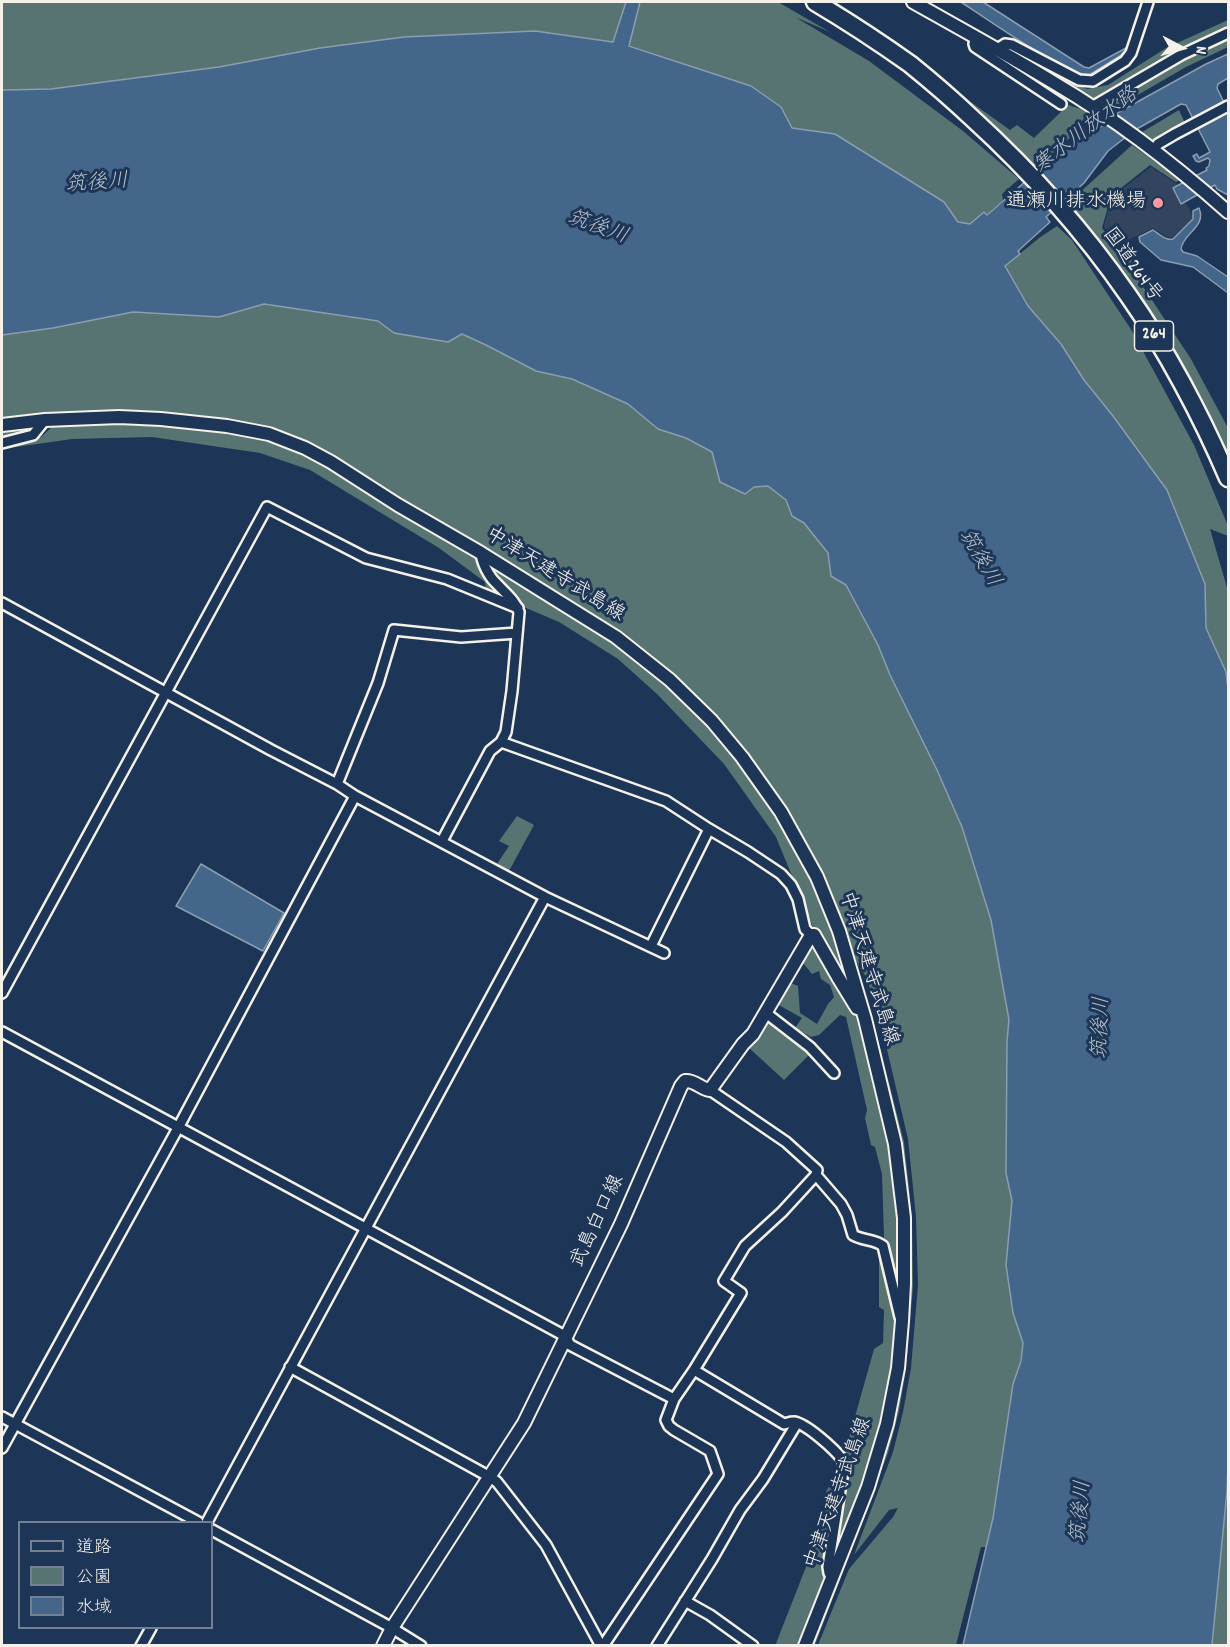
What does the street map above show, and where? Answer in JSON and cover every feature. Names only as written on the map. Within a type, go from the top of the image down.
[{"type":"highway","name":"国道264号","points":[[815,2],[860,29],[911,65],[951,98],[992,136],[1060,207],[1128,295],[1168,358],[1228,478]]},
{"type":"main road","points":[[913,2],[1057,84],[1094,108],[1151,148],[1228,212]]},
{"type":"main road","name":"中津天建寺武島線","points":[[2,425],[45,420],[119,417],[161,419],[227,426],[269,434],[305,448],[616,637],[670,680],[712,721],[781,812],[817,877],[839,931],[865,1019],[895,1144],[904,1218],[902,1321],[898,1368],[887,1424],[868,1487],[805,1646]]},
{"type":"main road","points":[[710,1090],[743,1044],[753,1034],[811,935],[814,935],[865,1019]]},
{"type":"main road","name":"武島白口線","points":[[383,1646],[524,1423],[621,1224],[681,1086],[686,1081],[691,1081],[710,1090]]},
{"type":"street","points":[[996,50],[1005,44],[1012,45],[1079,80],[1093,81],[1125,61],[1131,53],[1148,2]]},
{"type":"street","points":[[1094,108],[1181,55],[1228,33]]},
{"type":"street","points":[[976,38],[975,47],[1060,104]]},
{"type":"street","points":[[1151,148],[1228,106]]},
{"type":"street","points":[[2,443],[33,435],[45,420]]},
{"type":"street","points":[[2,993],[267,507],[366,558],[447,579],[518,608]]},
{"type":"street","points":[[442,841],[490,751],[501,742],[506,732],[513,692],[518,608],[494,582],[481,553]]},
{"type":"street","points":[[2,603],[545,897],[663,953]]},
{"type":"street","points":[[337,784],[378,683],[394,630],[461,638],[518,633]]},
{"type":"street","points":[[501,742],[666,801],[748,852],[781,874],[791,885],[798,899],[805,929],[811,935]]},
{"type":"street","points":[[2,1448],[178,1128],[356,796]]},
{"type":"street","points":[[651,946],[709,829]]},
{"type":"street","points":[[208,1521],[545,897]]},
{"type":"street","points":[[766,1013],[810,1047],[834,1073]]},
{"type":"street","points":[[2,1032],[565,1336],[570,1345],[674,1399]]},
{"type":"street","points":[[290,1368],[490,1477],[513,1501],[546,1545],[602,1646],[718,1474],[710,1451],[674,1430],[666,1420],[674,1399],[741,1293],[724,1281],[745,1246],[769,1225],[816,1175],[817,1170],[786,1142],[710,1090]]},
{"type":"street","points":[[816,1175],[844,1209],[853,1235],[879,1242],[883,1246],[898,1313],[902,1321]]},
{"type":"street","points":[[694,1370],[784,1424],[797,1423],[807,1428],[838,1455],[844,1464],[828,1567],[832,1578]]},
{"type":"street","points":[[2,1417],[196,1521]]},
{"type":"street","points":[[657,1646],[740,1510],[763,1479],[797,1423]]},
{"type":"street","points":[[213,1531],[393,1628],[421,1646]]},
{"type":"street","points":[[685,1601],[710,1615],[753,1646]]},
{"type":"street","points":[[141,1646],[150,1629]]},
{"type":"shaded area","points":[[1151,167],[1178,185],[1173,188],[1181,203],[1185,202],[1191,211],[1192,219],[1173,237],[1167,237],[1153,228],[1118,245],[1104,227],[1112,197]]},
{"type":"green space","points":[[2,2],[778,2],[830,32],[795,17],[869,61],[963,131],[1019,179],[1002,194],[1003,200],[986,215],[984,212],[970,224],[958,222],[944,202],[835,134],[792,128],[781,107],[751,86],[629,45],[617,31],[613,42],[535,31],[320,48],[219,67],[51,89],[2,90]]},
{"type":"green space","points":[[1228,20],[1228,29],[1093,102],[1014,54],[1087,89],[1108,85],[1166,48]]},
{"type":"green space","points":[[1228,38],[1228,47],[1186,67],[1110,111],[1101,106],[1184,58]]},
{"type":"green space","points":[[954,90],[1010,130],[1017,125],[1034,138],[1068,105],[1081,109],[1093,117],[1034,170],[951,91]]},
{"type":"green space","points":[[1179,110],[1185,123],[1151,143],[1139,134]]},
{"type":"green space","points":[[1132,145],[1180,180],[1176,182],[1150,165],[1111,196],[1102,228],[1117,247],[1130,245],[1134,250],[1142,285],[1191,359],[1228,428],[1228,463],[1066,205]]},
{"type":"green space","points":[[1057,226],[1072,240],[1132,331],[1194,445],[1228,526],[1228,536],[1210,529],[1228,591],[1228,689],[1226,672],[1206,628],[1205,584],[1084,380],[1061,344],[1028,306],[1005,266]]},
{"type":"green space","points":[[137,297],[414,304],[739,447],[838,557],[967,829],[1019,1021],[1025,1213],[1013,1313],[1023,1343],[1021,1361],[1013,1384],[993,1518],[986,1547],[981,1547],[956,1645],[818,1645],[849,1569],[898,1508],[889,1510],[854,1555],[893,1452],[903,1412],[911,1368],[918,1285],[916,1217],[908,1139],[878,1011],[866,977],[856,961],[824,875],[783,804],[719,718],[670,671],[621,631],[328,453],[273,429],[219,418],[137,411],[2,418],[2,320]]},
{"type":"green space","points":[[128,423],[226,432],[270,441],[322,463],[476,559],[492,584],[510,601],[486,589],[485,582],[439,548],[310,470],[260,453],[152,437],[72,439],[2,449],[40,438],[54,425]]},
{"type":"green space","points":[[29,428],[26,435],[2,441],[2,432]]},
{"type":"green space","points":[[489,564],[615,643],[672,689],[725,745],[777,816],[814,883],[835,934],[855,1000],[815,932],[776,837],[724,764],[657,694],[618,659],[559,622],[526,608],[497,580]]},
{"type":"green space","points":[[517,816],[534,825],[509,871],[497,864],[509,846],[499,841]]},
{"type":"green space","points":[[809,948],[819,952],[862,1025],[891,1149],[899,1218],[899,1306],[884,1237],[882,1174],[875,1147],[871,1145],[865,1118],[867,1110],[846,1017],[840,1015],[819,1035],[811,1037],[795,1028],[802,1018],[777,1004],[788,982],[798,986],[800,1013],[817,1024],[834,997],[830,985],[821,979],[819,971],[812,974],[803,963]]},
{"type":"green space","points":[[868,1006],[904,1142],[912,1217],[913,1286],[906,1369],[899,1411],[888,1453],[815,1645],[810,1646],[889,1433],[908,1216],[901,1141]]},
{"type":"green space","points":[[767,1018],[811,1053],[784,1080],[747,1046]]},
{"type":"green space","points":[[879,1250],[897,1326],[893,1373],[881,1429],[862,1490],[830,1566],[844,1456],[874,1349],[883,1343],[884,1310],[879,1307]]},
{"type":"green space","points":[[1228,1463],[1228,1645],[1212,1646],[1227,1491]]},
{"type":"green space","points":[[840,1466],[823,1585],[799,1645],[775,1646],[822,1526],[826,1492]]},
{"type":"water","name":"筑後川","points":[[626,2],[640,2],[629,46],[751,86],[781,107],[792,128],[835,134],[944,202],[958,222],[970,224],[984,212],[987,215],[1058,153],[1093,133],[1119,112],[1228,54],[1228,78],[1218,84],[1217,88],[1228,111],[1228,195],[1217,189],[1215,185],[1181,204],[1173,188],[1207,170],[1210,160],[1208,158],[1199,162],[1193,156],[1197,154],[1199,158],[1210,152],[1186,105],[1181,104],[1135,130],[1108,151],[1084,183],[1046,217],[1050,222],[1018,251],[1020,254],[1005,266],[1028,306],[1061,344],[1084,380],[1167,490],[1205,584],[1206,628],[1226,672],[1228,689],[1228,1463],[1212,1645],[963,1645],[993,1518],[1013,1384],[1021,1361],[1023,1343],[1013,1313],[1006,1265],[1012,1201],[1006,1173],[1009,1020],[991,920],[962,827],[878,645],[846,585],[831,576],[828,553],[804,523],[792,516],[786,500],[768,486],[754,487],[745,494],[720,482],[712,452],[686,438],[658,429],[628,404],[572,379],[536,371],[462,334],[448,342],[394,333],[378,321],[264,304],[219,317],[133,312],[53,328],[2,335],[2,90],[51,89],[219,67],[320,48],[404,37],[535,31],[613,42]]},
{"type":"water","points":[[961,2],[983,2],[1084,67],[1089,68],[1128,48],[1126,52],[1089,75],[1078,72],[1044,56]]},
{"type":"water","points":[[1199,208],[1200,220],[1181,249],[1183,252],[1197,256],[1228,277],[1228,293],[1193,267],[1161,260],[1140,242],[1139,237],[1153,230],[1165,238],[1173,239],[1193,219],[1193,211]]},
{"type":"water","points":[[201,864],[284,913],[263,951],[176,906]]},
{"type":"place","name":"通瀬川排水機場","points":[[1158,203]]},
{"type":"water label","name":"寒水川放水路","points":[[1087,132]]}]
